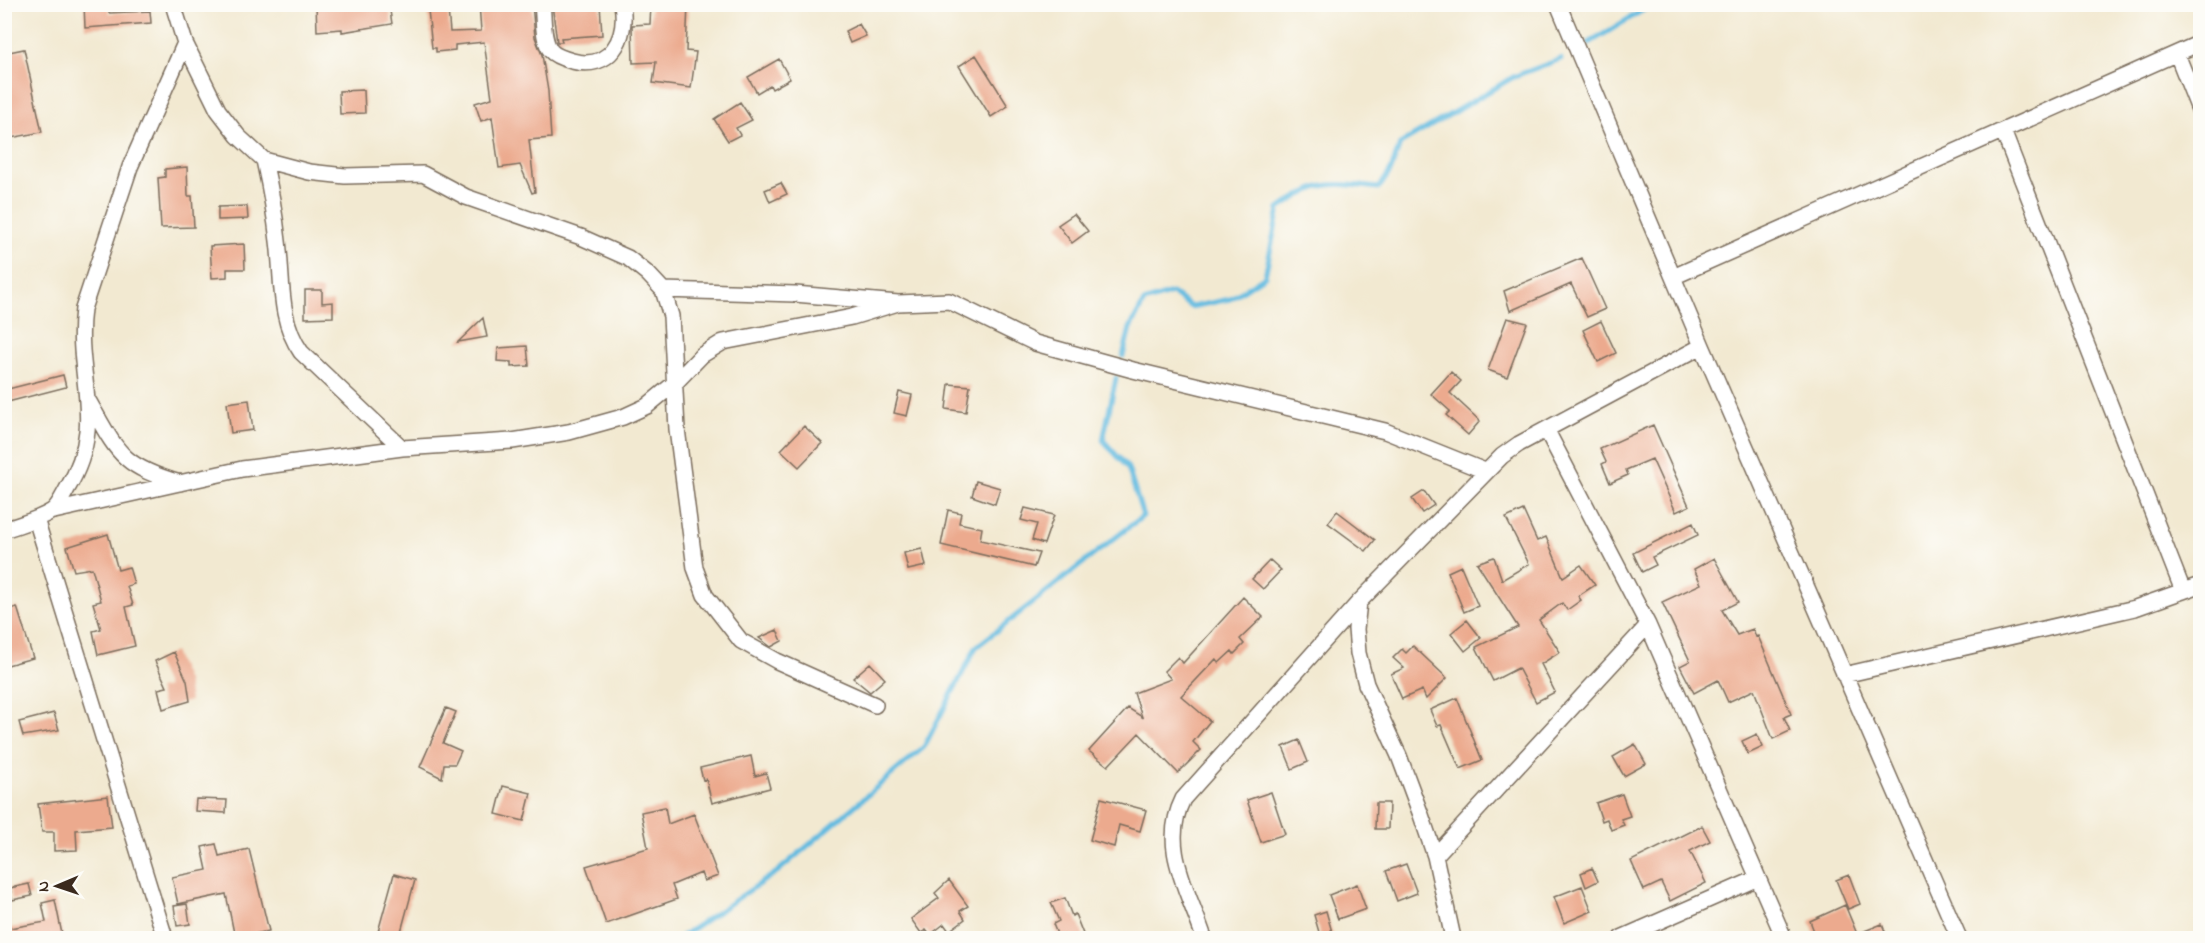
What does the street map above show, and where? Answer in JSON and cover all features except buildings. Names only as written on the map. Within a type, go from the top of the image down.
[{"type":"street","points":[[173,4],[185,43],[218,110],[238,136],[264,160],[309,172],[336,175],[423,174],[466,197],[581,237],[628,258],[663,290],[672,316],[676,429],[688,521],[695,568],[705,595],[741,641],[777,661],[875,705]]},
{"type":"street","points":[[542,4],[550,50],[556,56],[583,63],[596,62],[616,47],[622,38],[624,27],[622,4]]},
{"type":"street","points":[[1558,4],[1702,346],[1959,939]]},
{"type":"street","points":[[54,510],[81,464],[88,440],[88,401],[80,329],[83,309],[130,167],[185,43]]},
{"type":"street","points":[[1673,278],[2200,43]]},
{"type":"street","points":[[2177,54],[2200,112]]},
{"type":"street","points":[[2003,131],[2183,591]]},
{"type":"street","points":[[264,160],[278,242],[284,313],[290,337],[301,352],[402,448]]},
{"type":"street","points":[[663,290],[795,294],[898,303],[949,301],[1035,343],[1132,370],[1385,431],[1485,471]]},
{"type":"street","points":[[4,530],[54,510],[183,484],[242,469],[402,448],[512,441],[570,432],[624,417],[647,406],[676,382],[702,355],[723,342],[852,317],[898,303]]},
{"type":"street","points":[[1204,939],[1177,864],[1172,842],[1174,817],[1182,799],[1359,602],[1485,471],[1519,444],[1702,346]]},
{"type":"street","points":[[88,401],[120,453],[132,465],[148,474],[183,484]]},
{"type":"street","points":[[1547,431],[1648,625],[1784,939]]},
{"type":"street","points":[[36,519],[165,939]]},
{"type":"street","points":[[1844,675],[2135,608],[2200,585]]},
{"type":"street","points":[[1359,602],[1357,641],[1366,684],[1399,756],[1435,856],[1453,939]]},
{"type":"street","points":[[1435,856],[1648,625]]},
{"type":"street","points":[[1621,939],[1758,878]]},
{"type":"waterway","points":[[1589,43],[1653,4]]},
{"type":"waterway","points":[[1123,356],[1130,328],[1144,302],[1172,293],[1191,307],[1230,299],[1265,276],[1279,209],[1306,192],[1326,185],[1379,188],[1391,170],[1400,144],[1515,76],[1561,59]]},
{"type":"waterway","points":[[679,938],[777,872],[924,747],[976,647],[1143,516],[1128,468],[1103,440],[1116,378]]}]
